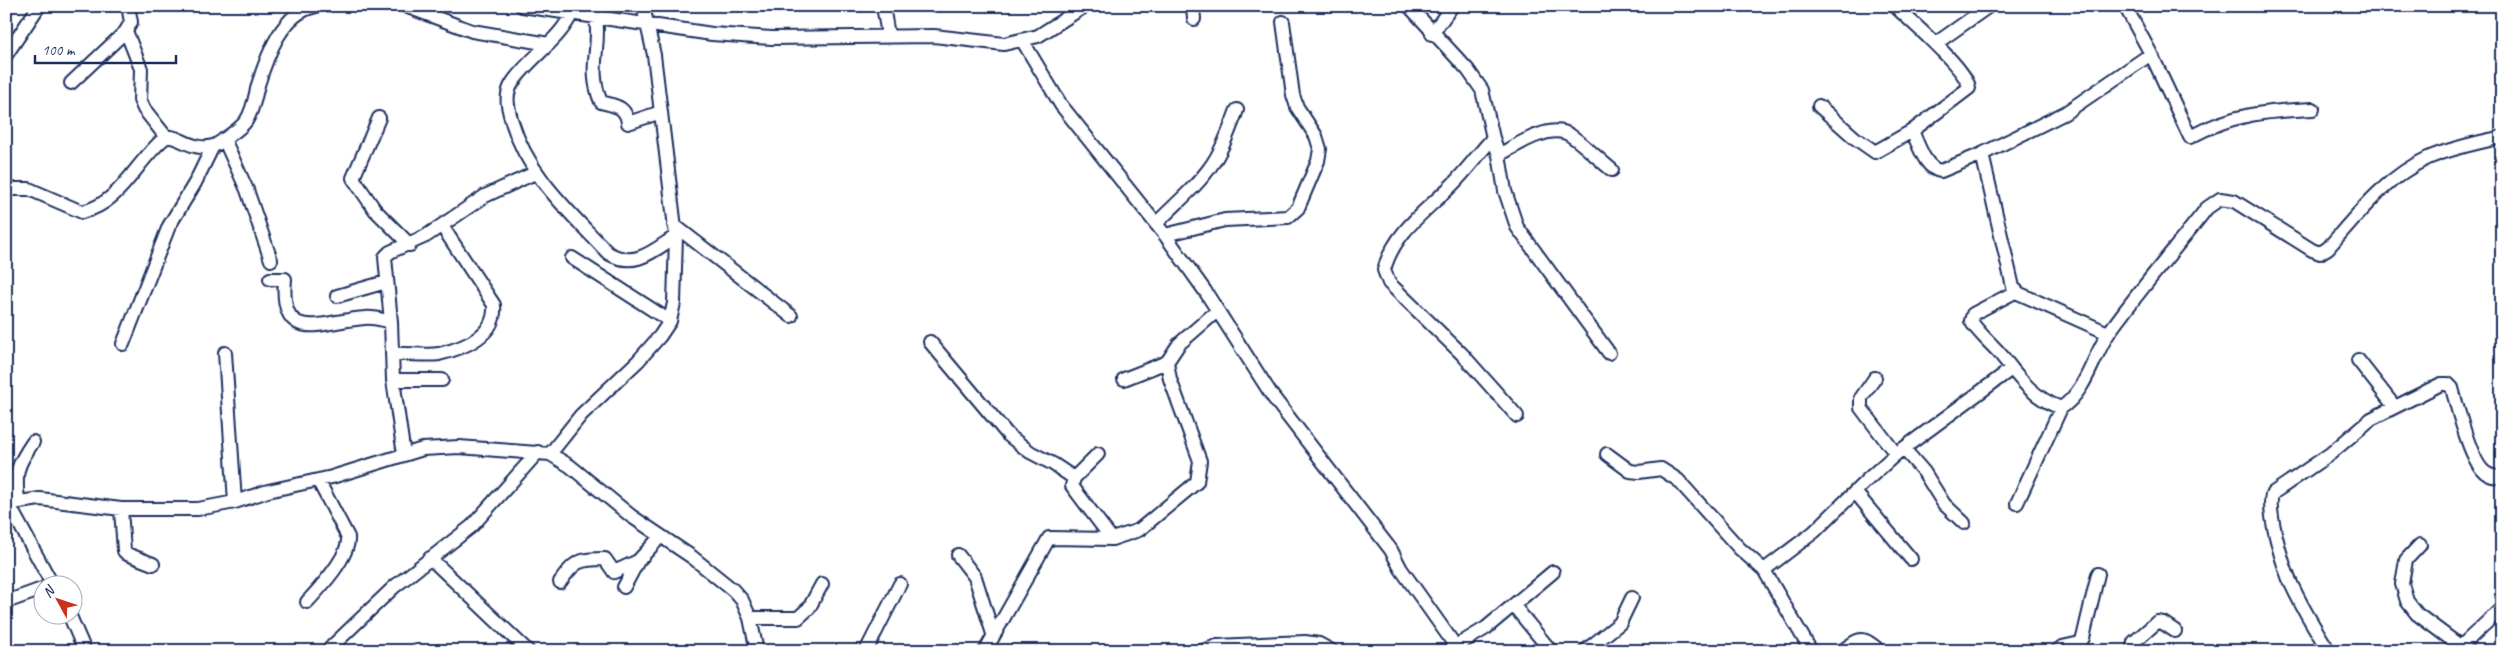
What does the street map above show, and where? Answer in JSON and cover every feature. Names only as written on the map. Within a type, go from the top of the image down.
[{"type":"street","points":[[7,53],[39,6]]},
{"type":"street","points":[[71,83],[126,31],[131,22],[128,6]]},
{"type":"street","points":[[123,344],[169,226],[195,183],[213,146],[246,121],[264,65],[282,31],[297,12],[303,8],[316,6]]},
{"type":"street","points":[[405,6],[472,31],[549,44]]},
{"type":"street","points":[[522,6],[712,34],[772,38],[888,35],[934,36],[1004,44],[1038,36],[1085,6]]},
{"type":"street","points":[[327,651],[394,587],[472,526],[581,415],[638,361],[660,336],[670,320],[674,303],[675,230],[661,112],[643,6]]},
{"type":"street","points":[[883,6],[888,35]]},
{"type":"street","points":[[1409,6],[1432,34],[1468,70],[1482,90],[1499,156],[1504,191],[1512,215],[1521,233],[1588,321],[1609,354]]},
{"type":"street","points":[[1432,34],[1452,6]]},
{"type":"street","points":[[1819,106],[1855,138],[1875,152],[1912,131],[1970,88],[1966,78],[1935,44],[1895,6]]},
{"type":"street","points":[[1935,44],[1989,6]]},
{"type":"street","points":[[2125,6],[2151,54],[2190,137],[2229,119],[2269,110],[2313,109]]},
{"type":"street","points":[[572,13],[568,22],[513,82],[507,94],[507,106],[516,136],[535,173],[608,253],[627,261],[637,259],[675,230]]},
{"type":"street","points":[[596,17],[598,32],[594,49],[593,78],[601,102],[623,108],[627,114],[628,123],[661,112]]},
{"type":"street","points":[[1165,235],[1225,220],[1288,217],[1298,208],[1318,161],[1320,149],[1316,136],[1295,101],[1283,22]]},
{"type":"street","points":[[126,31],[141,69],[140,100],[144,109],[166,137]]},
{"type":"street","points":[[1022,40],[1061,105],[1165,235],[1273,397],[1391,550],[1401,569],[1454,649],[1486,628],[1553,572]]},
{"type":"street","points":[[1912,131],[1929,165],[1934,170],[1942,171],[1982,154],[2065,113],[2151,54]]},
{"type":"street","points":[[1156,224],[1205,174],[1214,162],[1237,110]]},
{"type":"street","points":[[379,118],[353,178],[364,197],[410,245]]},
{"type":"street","points":[[1499,156],[1533,136],[1558,132],[1569,134],[1612,170]]},
{"type":"street","points":[[6,189],[29,190],[82,212],[92,210],[104,204],[134,175],[166,137],[171,136],[191,146],[213,146]]},
{"type":"street","points":[[2017,503],[2060,408],[2072,398],[2086,377],[2108,333],[2207,208],[2220,199],[2234,201],[2312,250],[2320,253],[2328,248],[2369,202],[2409,168],[2429,158],[2502,137]]},
{"type":"street","points":[[1493,138],[1453,184],[1426,208],[1395,243],[1384,270],[1389,284],[1462,354],[1517,416]]},
{"type":"street","points":[[224,139],[247,190],[271,260]]},
{"type":"street","points":[[1982,154],[2010,282],[2017,291],[2108,333]]},
{"type":"street","points":[[404,455],[393,380],[391,322],[385,257],[390,252],[410,245],[442,226],[485,196],[535,173]]},
{"type":"street","points":[[392,354],[438,354],[484,334],[493,320],[494,305],[442,226]]},
{"type":"street","points":[[675,230],[791,316]]},
{"type":"street","points":[[572,258],[670,320]]},
{"type":"street","points":[[270,278],[285,279],[287,312],[294,321],[320,326],[366,318],[391,322]]},
{"type":"street","points":[[337,296],[386,282]]},
{"type":"street","points":[[2017,291],[1998,300],[1970,318],[2020,381],[2052,405],[2060,408]]},
{"type":"street","points":[[1124,379],[1167,362],[1179,344],[1217,311]]},
{"type":"street","points":[[930,342],[1008,435],[1030,452],[1074,478]]},
{"type":"street","points":[[225,353],[234,502]]},
{"type":"street","points":[[2358,360],[2394,406]]},
{"type":"street","points":[[984,651],[1049,538],[1112,538],[1139,530],[1197,482],[1200,461],[1170,380],[1167,362]]},
{"type":"street","points":[[1764,570],[1814,532],[1854,492],[1900,452],[2010,370]]},
{"type":"street","points":[[1875,378],[1861,398],[1861,408],[1900,452],[1924,472],[1944,504],[1964,523]]},
{"type":"street","points":[[393,380],[442,380]]},
{"type":"street","points":[[2329,651],[2289,579],[2274,525],[2270,498],[2273,493],[2330,454],[2371,419],[2441,384],[2448,384],[2452,388],[2464,428],[2478,463],[2486,473],[2502,476]]},
{"type":"street","points":[[33,442],[17,469],[11,503],[47,574]]},
{"type":"street","points":[[11,503],[40,499],[120,509],[198,510],[234,502],[268,490],[318,480],[423,449],[450,447],[544,453],[570,466],[630,516],[692,557],[734,590],[742,600],[750,618],[757,651]]},
{"type":"street","points":[[1098,454],[1074,478],[1073,489],[1112,538]]},
{"type":"street","points":[[1608,454],[1630,471],[1639,472],[1661,469],[1670,473],[1739,548],[1764,570],[1811,651]]},
{"type":"street","points":[[308,602],[344,554],[348,543],[348,537],[318,480]]},
{"type":"street","points":[[1854,492],[1911,559]]},
{"type":"street","points":[[120,509],[124,551],[127,554],[153,564]]},
{"type":"street","points":[[624,587],[638,561],[661,536]]},
{"type":"street","points":[[2420,545],[2406,560],[2402,584],[2407,601],[2417,614],[2458,648],[2502,608]]},
{"type":"street","points":[[958,555],[975,577],[993,634]]},
{"type":"street","points":[[430,558],[528,651]]},
{"type":"street","points":[[560,582],[575,562],[581,560],[606,559],[614,572],[638,561]]},
{"type":"street","points":[[2057,651],[2062,646],[2080,643],[2083,638],[2098,574]]},
{"type":"street","points":[[750,618],[798,618],[809,608],[822,584]]},
{"type":"street","points":[[866,651],[900,584]]},
{"type":"street","points":[[6,602],[32,593]]},
{"type":"street","points":[[1585,651],[1620,623],[1632,598]]},
{"type":"street","points":[[1514,606],[1551,651]]},
{"type":"street","points":[[2132,651],[2134,642],[2157,622],[2163,623],[2175,631]]},
{"type":"street","points":[[73,624],[85,651]]},
{"type":"street","points":[[1842,651],[1860,639],[1866,640],[1880,651]]},
{"type":"street","points":[[1202,651],[1218,646],[1306,642],[1319,644],[1332,651]]}]
